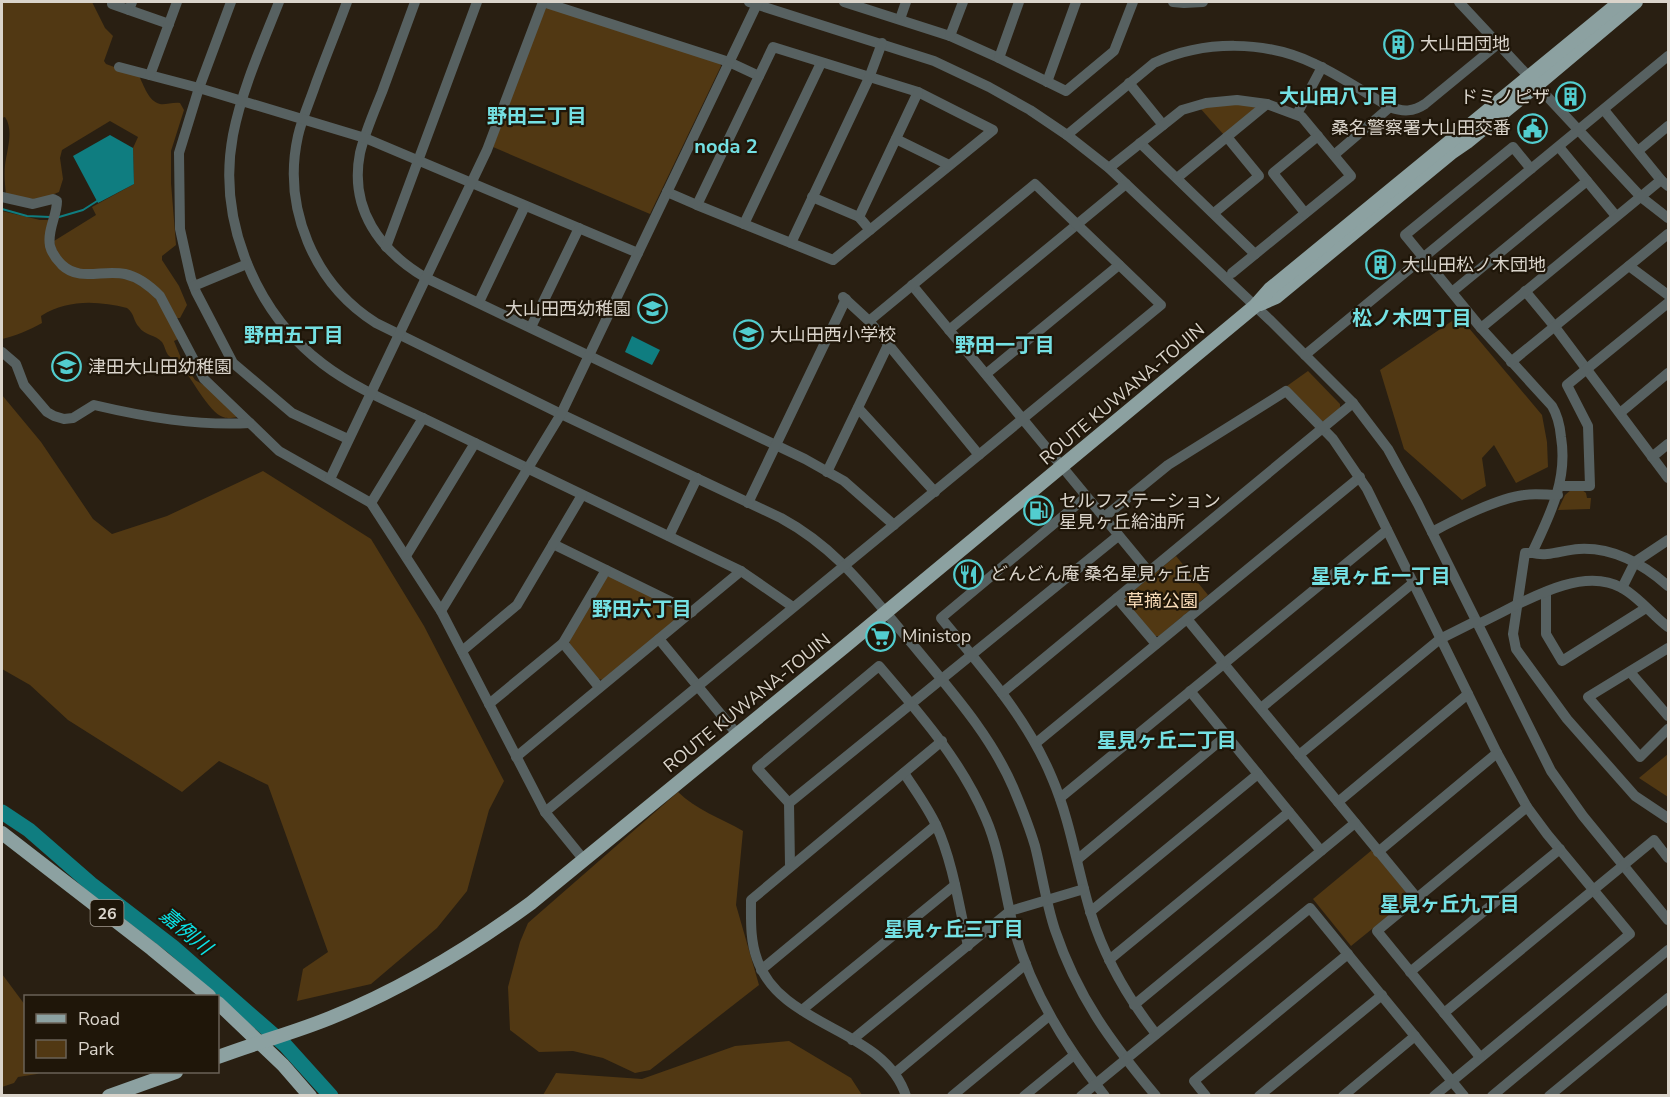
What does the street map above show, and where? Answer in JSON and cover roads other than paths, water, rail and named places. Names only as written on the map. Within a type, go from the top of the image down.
[{"type":"main road","name":"ROUTE KUWANA-TOUIN","points":[[219,1056],[329,1018],[420,976],[482,939],[531,903],[1063,467],[1255,306],[1276,297],[1451,153],[1620,2]]},
{"type":"main road","name":"ROUTE KUWANA-TOUIN","points":[[1532,80],[1636,2]]},
{"type":"main road","name":"26","points":[[2,832],[208,995]]},
{"type":"main road","points":[[219,1004],[279,1061],[310,1095]]},
{"type":"main road","points":[[109,1095],[170,1073]]},
{"type":"street","points":[[150,75],[177,2]]},
{"type":"street","points":[[231,2],[178,153],[180,229],[194,286],[233,363],[292,413],[348,439]]},
{"type":"street","points":[[279,2],[241,101],[233,136],[230,180],[236,228],[247,264],[266,300],[292,336],[324,365],[348,381],[741,571],[794,607]]},
{"type":"street","points":[[347,2],[302,120],[296,148],[294,184],[298,214],[309,246],[326,276],[351,304],[369,318],[399,335],[748,502],[804,531],[845,565],[941,679],[985,737],[1012,785],[1029,827],[1054,927],[1072,975],[1097,1020],[1125,1059],[1156,1095]]},
{"type":"street","points":[[415,2],[365,138],[359,162],[360,192],[371,225],[386,247],[398,260],[426,278],[776,444],[844,481],[894,525]]},
{"type":"street","points":[[386,247],[477,2]]},
{"type":"street","points":[[330,479],[472,183],[543,2],[729,62],[759,76]]},
{"type":"street","points":[[441,611],[561,414],[729,62],[755,2],[934,61],[989,87],[1030,110],[1109,168],[1255,306],[1353,403],[1388,449],[1551,771],[1567,796],[1668,920]]},
{"type":"street","points":[[847,2],[950,36],[1066,91],[1116,48],[1133,2]]},
{"type":"street","points":[[900,19],[906,2]]},
{"type":"street","points":[[950,36],[963,2]]},
{"type":"street","points":[[999,58],[1019,2]]},
{"type":"street","points":[[1047,82],[1076,2]]},
{"type":"street","points":[[1173,2],[1203,2]]},
{"type":"street","points":[[1459,2],[1641,197],[1668,218]]},
{"type":"street","points":[[112,4],[131,6],[169,24]]},
{"type":"street","points":[[790,243],[869,78],[882,43]]},
{"type":"street","points":[[1067,135],[1148,67],[1161,60],[1209,48],[1232,46],[1261,48],[1298,57],[1390,107],[1404,112],[1419,108],[1498,44]]},
{"type":"street","points":[[667,192],[697,205],[833,260],[993,130],[918,92],[773,47],[697,205]]},
{"type":"street","points":[[1305,355],[1668,57]]},
{"type":"street","points":[[744,224],[821,63]]},
{"type":"street","points":[[119,67],[199,88],[365,138],[638,253]]},
{"type":"street","points":[[1297,114],[1322,68]]},
{"type":"street","points":[[1129,83],[1163,125]]},
{"type":"street","points":[[859,217],[918,92]]},
{"type":"street","points":[[1109,168],[1182,110],[1206,103],[1237,100],[1267,104],[1297,114],[1351,176],[1232,273]]},
{"type":"street","points":[[1177,178],[1267,104]]},
{"type":"street","points":[[1334,155],[1390,107]]},
{"type":"street","points":[[1481,328],[1616,216],[1665,183],[1604,110]]},
{"type":"street","points":[[1638,152],[1668,126]]},
{"type":"street","points":[[1305,213],[1273,173],[1318,136]]},
{"type":"street","points":[[1214,213],[1259,176],[1227,137]]},
{"type":"street","points":[[896,139],[950,165]]},
{"type":"street","points":[[1140,143],[1255,254]]},
{"type":"street","points":[[1531,169],[1512,147],[1405,235],[1481,328],[1556,413],[1563,445],[1559,490],[1532,553]]},
{"type":"street","points":[[1559,147],[1616,216]]},
{"type":"street","points":[[1452,292],[1587,182]]},
{"type":"street","points":[[545,812],[1161,305],[1035,184],[869,321]]},
{"type":"street","points":[[949,330],[1126,184]]},
{"type":"street","points":[[2,197],[33,204],[53,199],[57,201],[52,219],[50,245],[52,252],[66,269],[85,275],[124,274],[135,277],[153,289],[204,379],[279,451],[371,503],[441,611],[545,812],[584,860]]},
{"type":"street","points":[[812,197],[859,217],[870,230]]},
{"type":"street","points":[[478,302],[525,206]]},
{"type":"street","points":[[531,327],[579,228]]},
{"type":"street","points":[[1512,362],[1668,234]]},
{"type":"street","points":[[194,286],[247,264]]},
{"type":"street","points":[[986,374],[1119,265]]},
{"type":"street","points":[[1629,266],[1668,295]]},
{"type":"street","points":[[912,285],[1149,572]]},
{"type":"street","points":[[1526,291],[1668,478]]},
{"type":"street","points":[[748,502],[844,298],[869,321],[979,455]]},
{"type":"street","points":[[1432,532],[1460,517],[1514,497],[1559,490],[1590,490],[1588,426],[1567,385],[1668,303]]},
{"type":"street","points":[[827,472],[888,345]]},
{"type":"street","points":[[2,352],[16,364],[24,385],[47,412],[64,419],[73,418],[94,405],[147,417],[228,424],[250,423]]},
{"type":"street","points":[[1620,413],[1668,373]]},
{"type":"street","points":[[1103,518],[1168,465],[1287,391],[1324,428],[1360,477],[1497,753],[1527,807],[1630,934],[1434,1095]]},
{"type":"street","points":[[1002,693],[1353,403]]},
{"type":"street","points":[[858,408],[935,492]]},
{"type":"street","points":[[371,503],[423,418]]},
{"type":"street","points":[[406,556],[475,443]]},
{"type":"street","points":[[1652,457],[1668,444]]},
{"type":"street","points":[[1036,743],[1360,477]]},
{"type":"street","points":[[669,536],[697,478]]},
{"type":"street","points":[[462,651],[517,605],[582,495]]},
{"type":"street","points":[[1086,497],[940,618],[1002,693],[1036,743],[1060,798],[1078,859],[1090,912],[1109,960],[1134,1005],[1156,1034]]},
{"type":"street","points":[[1060,798],[1387,530]]},
{"type":"street","points":[[789,803],[1118,536]]},
{"type":"street","points":[[1622,588],[1635,562],[1668,540]]},
{"type":"street","points":[[553,544],[692,612]]},
{"type":"street","points":[[1668,586],[1644,567],[1614,554],[1592,549],[1568,550],[1543,555],[1525,553],[1519,605],[1514,624],[1514,642],[1524,661],[1567,719],[1635,796],[1668,818]]},
{"type":"street","points":[[489,704],[563,643],[606,570]]},
{"type":"street","points":[[516,757],[741,571]]},
{"type":"street","points":[[1299,755],[1440,639],[1570,583],[1592,580],[1622,588],[1668,627]]},
{"type":"street","points":[[1260,708],[1413,583]]},
{"type":"street","points":[[1546,592],[1546,634],[1562,661],[1646,608]]},
{"type":"street","points":[[1117,598],[1156,644]]},
{"type":"street","points":[[1187,619],[1417,898]]},
{"type":"street","points":[[659,639],[737,735]]},
{"type":"street","points":[[563,643],[599,687]]},
{"type":"street","points":[[1668,648],[1588,697],[1640,756],[1668,729]]},
{"type":"street","points":[[790,866],[789,803],[757,768],[879,666],[942,741],[974,794],[1000,860],[1017,942],[1026,964],[1049,1016],[1074,1055],[1105,1095]]},
{"type":"street","points":[[1630,672],[1668,716]]},
{"type":"street","points":[[1190,691],[1321,851]]},
{"type":"street","points":[[1338,801],[1468,694]]},
{"type":"street","points":[[1078,859],[1227,736]]},
{"type":"street","points":[[906,1095],[903,1085],[882,1058],[791,1004],[777,991],[761,970],[751,936],[751,900],[942,741]]},
{"type":"street","points":[[1378,852],[1497,753]]},
{"type":"street","points":[[904,773],[936,825],[955,885],[969,946]]},
{"type":"street","points":[[1090,912],[1258,774]]},
{"type":"street","points":[[1480,1058],[1377,931],[1527,807]]},
{"type":"street","points":[[1109,960],[1289,812]]},
{"type":"street","points":[[1134,1005],[1355,823]]},
{"type":"street","points":[[761,970],[936,825]]},
{"type":"street","points":[[1444,1013],[1654,840],[1668,858]]},
{"type":"street","points":[[1410,972],[1560,849]]},
{"type":"street","points":[[802,1010],[955,885]]},
{"type":"street","points":[[852,1040],[1010,911],[1084,889]]},
{"type":"street","points":[[1081,1095],[1310,908],[1464,1095]]},
{"type":"street","points":[[1492,1095],[1668,950]]},
{"type":"street","points":[[1206,1095],[1194,1081],[1348,954]]},
{"type":"street","points":[[895,1073],[1026,964]]},
{"type":"street","points":[[1259,1095],[1382,995]]},
{"type":"street","points":[[1549,1095],[1668,998]]},
{"type":"street","points":[[952,1095],[1049,1016]]},
{"type":"street","points":[[1343,1095],[1415,1036]]},
{"type":"street","points":[[1024,1095],[1074,1055]]},
{"type":"water","points":[[110,135],[133,148],[134,184],[98,203],[73,156]]},
{"type":"water","points":[[632,336],[660,350],[652,365],[625,352]]},
{"type":"waterway","points":[[59,217],[83,210],[97,201]]},
{"type":"waterway","points":[[2,209],[27,216],[50,217]]},
{"type":"waterway","name":"嘉例川","points":[[2,812],[29,830],[91,884],[173,947],[285,1045],[331,1096]]},
{"type":"place","name":"大山田団地","points":[[1399,44]]},
{"type":"place","name":"ドミノピザ","points":[[1571,97]]},
{"type":"place","name":"桑名警察署大山田交番","points":[[1532,128]]},
{"type":"place","name":"大山田松ノ木団地","points":[[1381,265]]},
{"type":"place","name":"大山田西幼稚園","points":[[652,309]]},
{"type":"place","name":"大山田西小学校","points":[[749,335]]},
{"type":"place","name":"津田大山田幼稚園","points":[[67,367]]},
{"type":"place","name":"セルフステーション 星見ヶ丘給油所","points":[[1038,511]]},
{"type":"place","name":"どんどん庵 桑名星見ヶ丘店","points":[[969,574]]},
{"type":"place","name":"Ministop","points":[[881,636]]},
{"type":"district","name":"大山田八丁目","points":[[1339,96]]},
{"type":"district","name":"野田三丁目","points":[[537,116]]},
{"type":"district","name":"noda 2","points":[[726,146]]},
{"type":"district","name":"松ノ木四丁目","points":[[1412,318]]},
{"type":"district","name":"野田五丁目","points":[[294,335]]},
{"type":"district","name":"野田一丁目","points":[[1005,345]]},
{"type":"district","name":"星見ヶ丘一丁目","points":[[1381,576]]},
{"type":"district","name":"野田六丁目","points":[[642,609]]},
{"type":"district","name":"星見ヶ丘二丁目","points":[[1167,740]]},
{"type":"district","name":"星見ヶ丘九丁目","points":[[1450,904]]},
{"type":"district","name":"星見ヶ丘三丁目","points":[[954,929]]},
{"type":"park label","name":"草摘公園","points":[[1162,601]]}]
